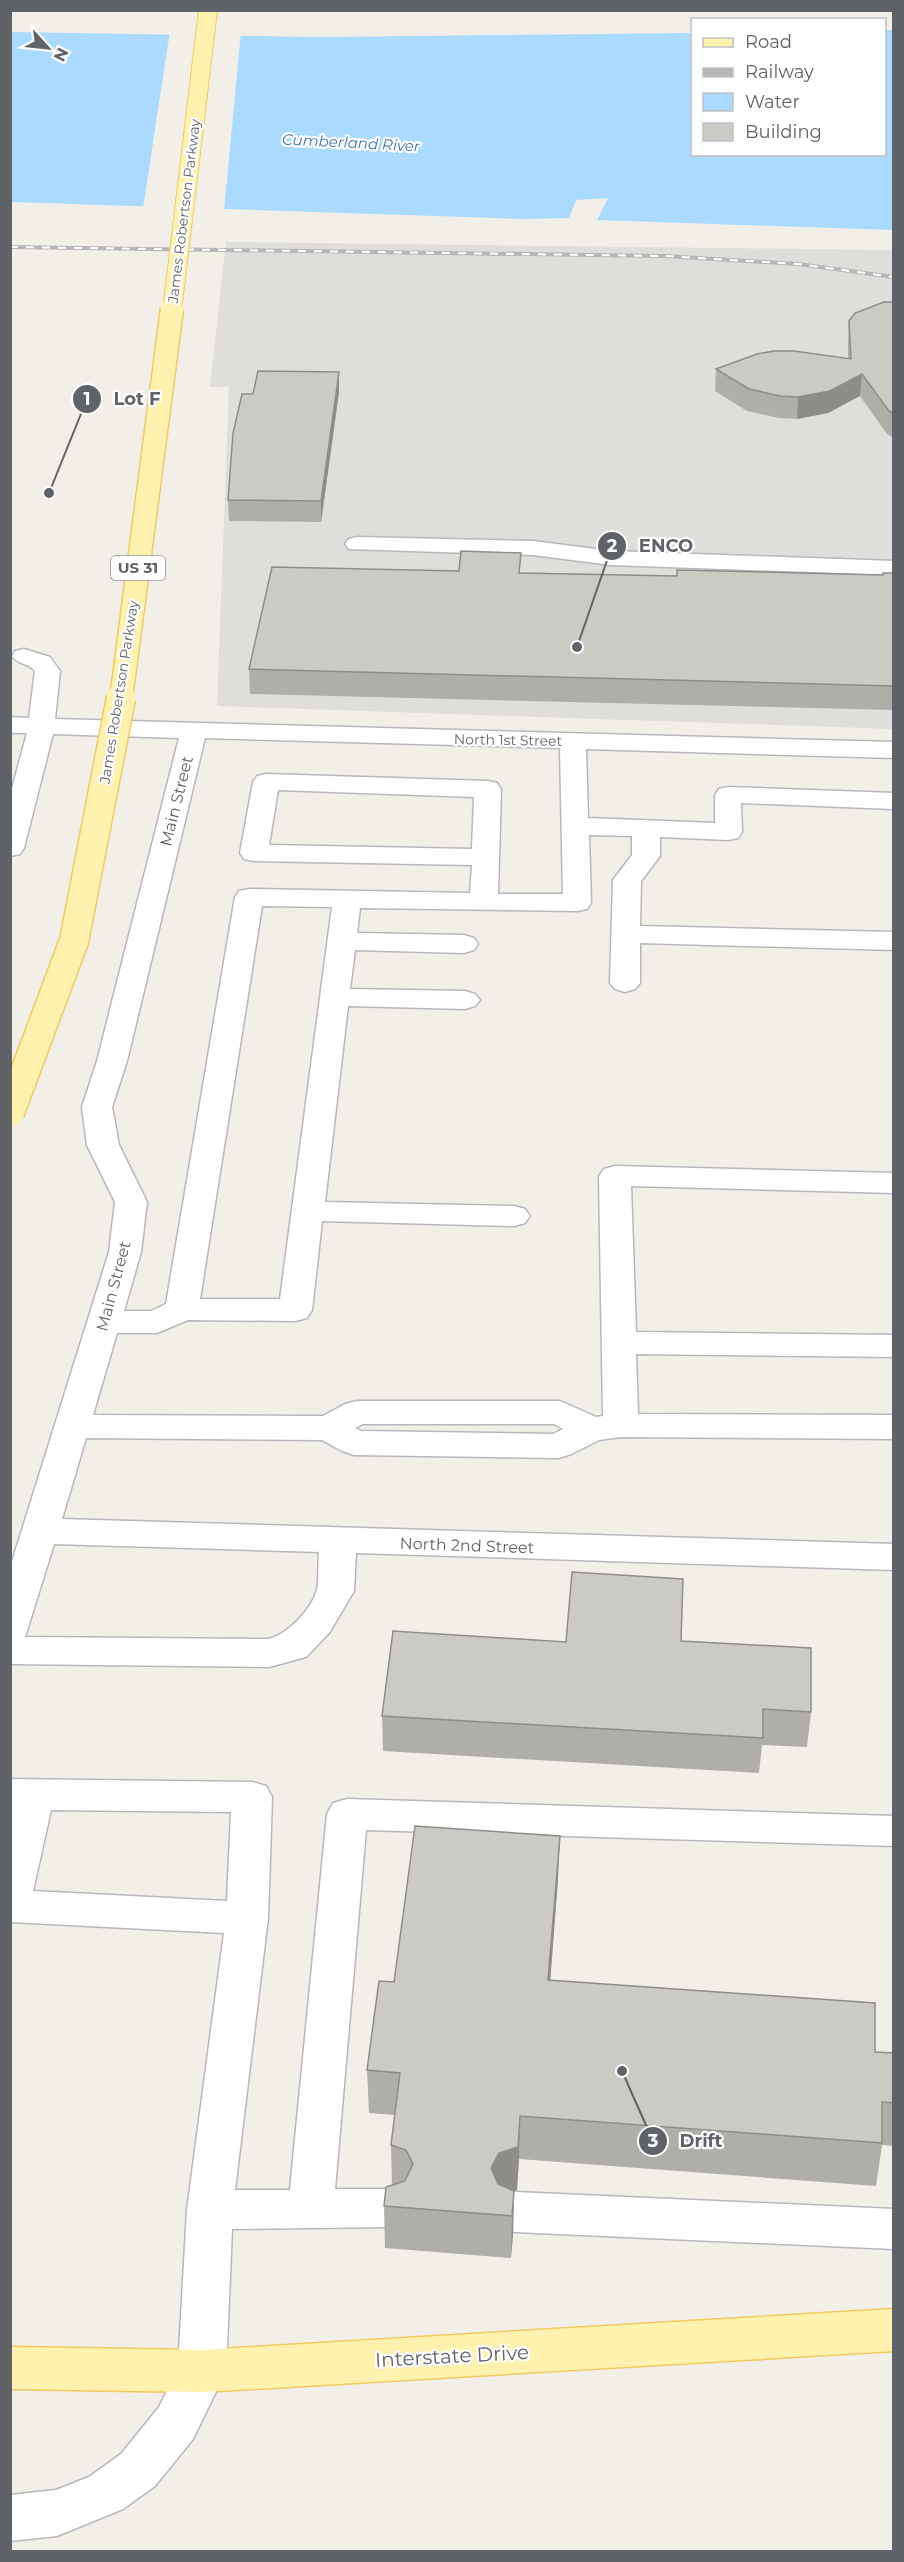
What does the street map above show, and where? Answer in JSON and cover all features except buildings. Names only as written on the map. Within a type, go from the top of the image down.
[{"type":"main road","name":"James Robertson Parkway","points":[[10,1112],[74,940],[122,692],[208,10]]},
{"type":"main road","name":"Interstate Drive","points":[[10,2368],[202,2371],[894,2330]]},
{"type":"street","points":[[357,544],[533,548],[611,558],[894,568]]},
{"type":"street","points":[[10,848],[42,727],[42,706],[48,672],[41,662],[24,656]]},
{"type":"street","name":"North 1st Street","points":[[10,725],[894,750]]},
{"type":"street","name":"Main Street","points":[[10,1630],[125,1252],[131,1202],[103,1145],[97,1107],[112,1061],[194,731]]},
{"type":"street","points":[[182,1309],[249,897],[577,903],[573,741]]},
{"type":"street","points":[[483,902],[485,857],[488,789],[266,782],[254,853],[485,857]]},
{"type":"street","points":[[576,826],[728,832],[728,795],[894,801]]},
{"type":"street","points":[[625,983],[627,880],[646,856],[646,829]]},
{"type":"street","points":[[103,1322],[157,1322],[182,1309],[295,1310],[347,899]]},
{"type":"street","points":[[625,934],[894,941]]},
{"type":"street","points":[[342,941],[464,944]]},
{"type":"street","points":[[334,998],[465,1000]]},
{"type":"street","points":[[606,1427],[619,1343],[615,1176],[894,1183]]},
{"type":"street","points":[[308,1211],[514,1216]]},
{"type":"street","points":[[619,1343],[894,1346]]},
{"type":"street","points":[[71,1426],[329,1428],[354,1443],[559,1446],[606,1427],[894,1426]]},
{"type":"street","name":"North 2nd Street","points":[[41,1531],[894,1557]]},
{"type":"street","points":[[10,1650],[269,1653],[293,1647],[316,1624],[335,1590],[338,1541]]},
{"type":"street","points":[[10,1900],[23,1794],[252,1797],[248,1918],[210,2211],[202,2371],[176,2423],[138,2470],[106,2493],[57,2513],[10,2518]]},
{"type":"street","points":[[311,2208],[347,1814],[894,1832]]},
{"type":"street","points":[[10,1906],[248,1918]]},
{"type":"street","points":[[210,2211],[389,2208]]},
{"type":"street","points":[[515,2212],[894,2229]]},
{"type":"shaded area","points":[[226,242],[893,250],[893,729],[217,706],[229,387],[210,387]]},
{"type":"water","name":"Cumberland River","points":[[886,30],[893,30],[893,230],[597,220],[608,198],[576,200],[569,218],[524,219],[11,202],[11,32],[319,37],[691,33],[691,156],[886,156]]},
{"type":"pier","points":[[170,31],[241,32],[224,211],[143,208]]},
{"type":"railway","points":[[10,247],[664,256],[798,264],[894,277]]},
{"type":"place","name":"Lot F","points":[[49,493]]},
{"type":"place","name":"ENCO","points":[[577,647]]},
{"type":"place","name":"Drift","points":[[622,2071]]}]
